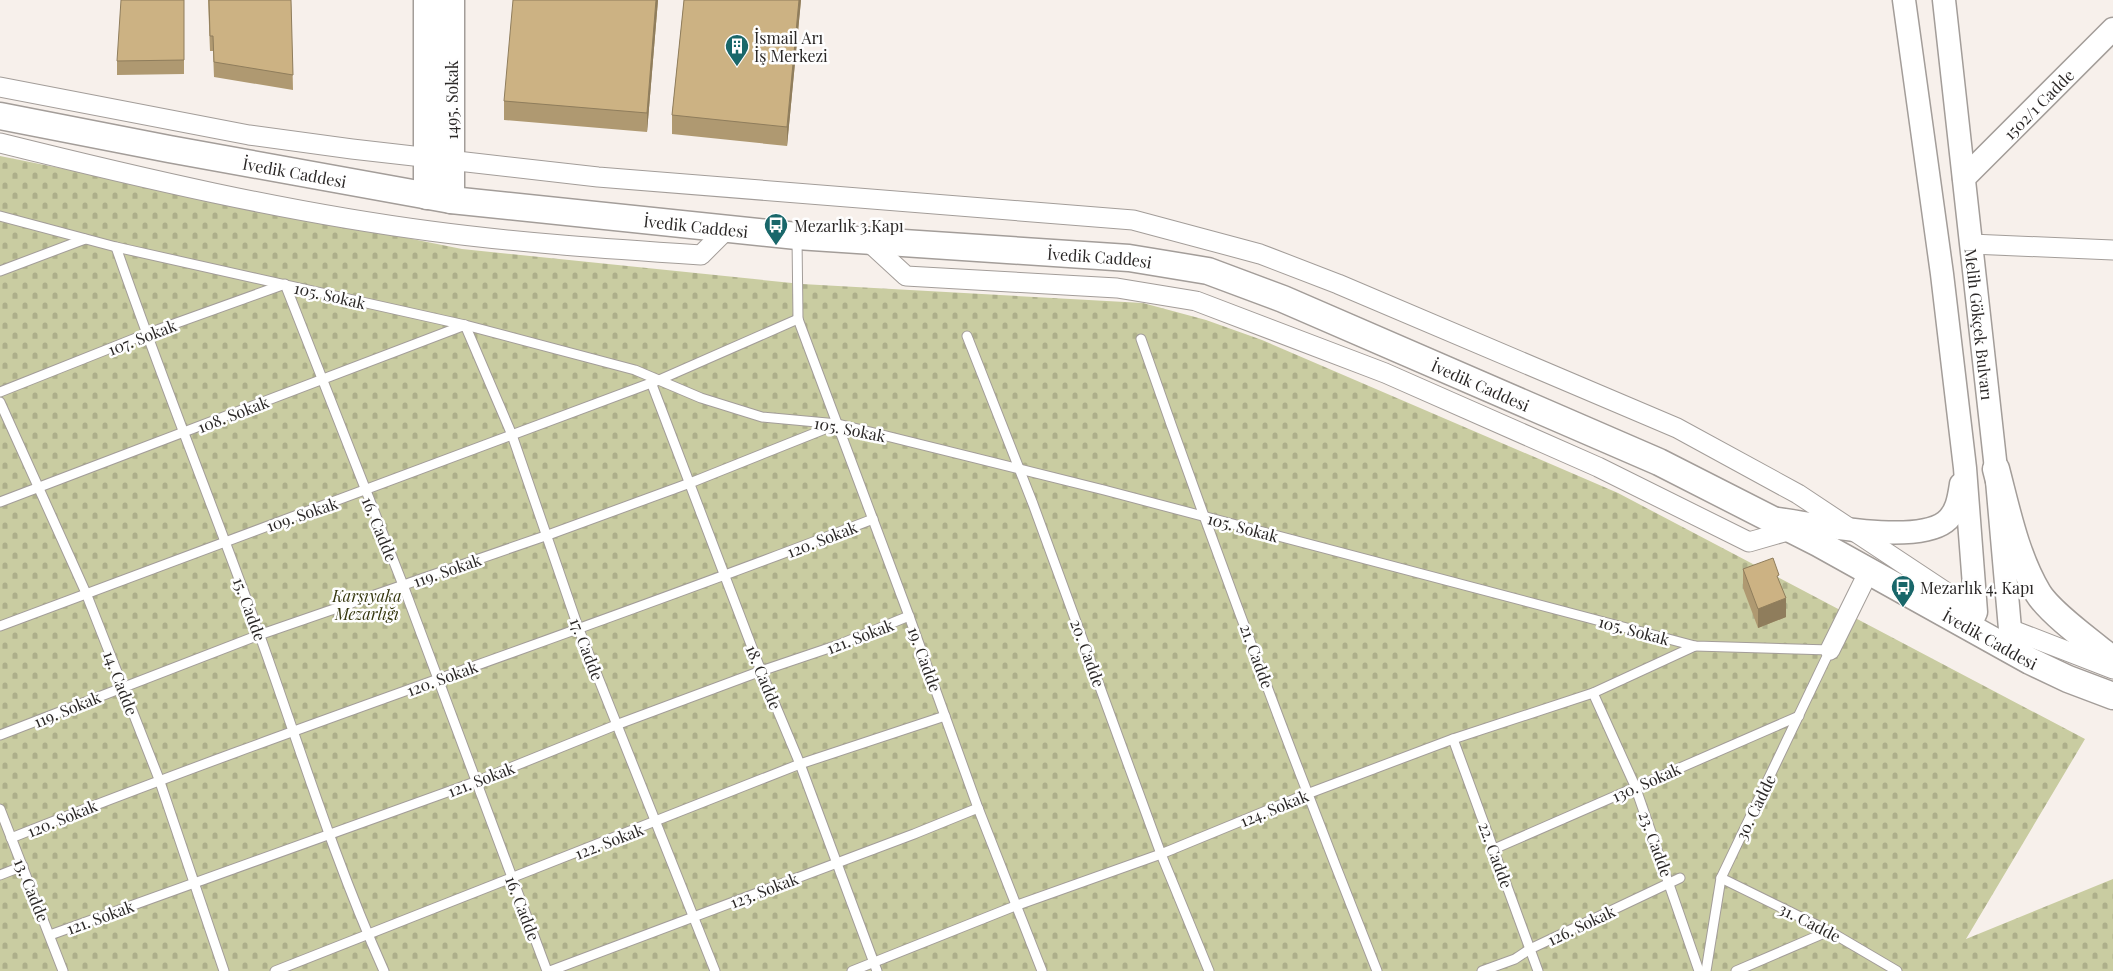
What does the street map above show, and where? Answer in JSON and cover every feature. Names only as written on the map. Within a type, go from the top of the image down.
[{"type":"main road","name":"1495. Sokak","points":[[427,0],[439,159],[439,198]]},
{"type":"main road","name":"1495. Sokak","points":[[439,159],[451,0]]},
{"type":"main road","name":"İvedik Caddesi","points":[[0,116],[169,150],[439,198],[726,230],[869,242],[1129,258],[1208,271],[1283,299],[1659,462],[1868,571],[2009,639],[2068,679],[2113,696]]},
{"type":"main road","points":[[1996,469],[2018,550],[2039,595],[2074,629],[2113,660]]},
{"type":"street","name":"Melih Gökçek Bulvarı","points":[[1904,0],[1942,274],[1964,468],[1972,620]]},
{"type":"street","name":"Melih Gökçek Bulvarı","points":[[1944,0],[1996,469],[2009,639]]},
{"type":"street","name":"1502/1 Cadde","points":[[1964,178],[2113,29]]},
{"type":"street","points":[[0,88],[249,135],[439,159],[598,177],[1048,212],[1142,222],[1260,254],[1329,280],[1660,421],[1798,494],[1849,528],[1972,620]]},
{"type":"street","points":[[0,143],[163,181],[264,202],[428,231],[568,247],[701,255],[726,230]]},
{"type":"street","points":[[163,181],[169,150]]},
{"type":"street","points":[[869,242],[906,276],[1117,288],[1196,301],[1386,373],[1598,467],[1749,542],[1791,530]]},
{"type":"street","points":[[1971,244],[2113,250]]},
{"type":"street","points":[[1767,517],[1894,534],[1924,531],[1945,522],[1957,506],[1964,468]]},
{"type":"street","points":[[1830,650],[1868,571]]},
{"type":"street","points":[[2009,639],[2113,669]]},
{"type":"lane","name":"105. Sokak","points":[[0,216],[116,247],[465,325],[635,370],[655,381],[762,417],[838,424],[1203,516],[1695,646],[1830,650]]},
{"type":"lane","name":"19. Cadde","points":[[796,236],[798,319],[909,616],[1014,906],[1042,971]]},
{"type":"lane","points":[[0,272],[85,239]]},
{"type":"lane","name":"15. Cadde","points":[[116,247],[146,334],[259,635],[329,835],[367,934],[384,971]]},
{"type":"lane","name":"107. Sokak","points":[[0,392],[146,334],[285,284]]},
{"type":"lane","name":"16. Cadde","points":[[285,284],[403,585],[475,782],[548,971]]},
{"type":"lane","points":[[655,381],[798,319]]},
{"type":"lane","name":"108. Sokak","points":[[0,502],[465,325]]},
{"type":"lane","name":"17. Cadde","points":[[465,325],[512,434],[578,627],[654,823],[715,971]]},
{"type":"lane","name":"20. Cadde","points":[[967,336],[1162,854],[1209,971]]},
{"type":"lane","name":"21. Cadde","points":[[1141,339],[1203,516],[1307,794],[1377,971]]},
{"type":"lane","name":"109. Sokak","points":[[0,626],[655,381]]},
{"type":"lane","name":"18. Cadde","points":[[655,381],[690,483],[761,671],[838,862],[875,967]]},
{"type":"lane","name":"14. Cadde","points":[[0,402],[86,593],[159,779],[224,971]]},
{"type":"lane","name":"119. Sokak","points":[[0,735],[259,635],[548,535],[690,483],[838,424]]},
{"type":"lane","name":"120. Sokak","points":[[11,838],[159,779],[438,680],[578,627],[725,576],[873,519]]},
{"type":"lane","name":"121. Sokak","points":[[50,935],[475,782],[616,725],[761,671],[838,645],[909,616]]},
{"type":"lane","name":"124. Sokak","points":[[852,971],[875,967],[1014,906],[1162,854],[1307,794],[1453,739],[1593,693],[1695,646]]},
{"type":"lane","name":"30. Cadde","points":[[1706,971],[1720,878],[1830,650]]},
{"type":"lane","name":"23. Cadde","points":[[1593,693],[1635,786],[1699,971]]},
{"type":"lane","name":"122. Sokak","points":[[275,971],[800,764],[945,716]]},
{"type":"lane","name":"130. Sokak","points":[[1494,849],[1799,716]]},
{"type":"lane","name":"22. Cadde","points":[[1453,739],[1538,971]]},
{"type":"lane","name":"123. Sokak","points":[[548,971],[978,808]]},
{"type":"lane","name":"13. Cadde","points":[[0,809],[63,971]]},
{"type":"lane","points":[[0,875],[22,866]]},
{"type":"lane","name":"126. Sokak","points":[[1482,971],[1515,958],[1530,949],[1680,878]]},
{"type":"lane","name":"31. Cadde","points":[[1720,878],[1829,931],[1897,971]]},
{"type":"lane","points":[[1736,971],[1829,931]]},
{"type":"green space","name":"Karşıyaka Mezarlığı","points":[[0,156],[462,249],[802,284],[1143,303],[1206,320],[1262,340],[1618,493],[2085,739],[1966,939],[2113,879],[2113,971],[0,971]]},
{"type":"building","points":[[121,0],[184,0],[184,60],[117,61]]},
{"type":"building","points":[[209,0],[291,0],[293,75],[214,62],[213,36],[210,36]]},
{"type":"building","points":[[513,0],[656,0],[647,113],[504,101]]},
{"type":"building","name":"İsmail Arı İş Merkezi","points":[[684,0],[799,0],[787,127],[672,115]]},
{"type":"building","points":[[1773,558],[1779,575],[1777,576],[1786,598],[1758,609],[1743,569]]},
{"type":"place","name":"İsmail Arı İş Merkezi","points":[[737,67]]},
{"type":"place","name":"Mezarlık 3.Kapı","points":[[776,246]]},
{"type":"place","name":"Mezarlık 4. Kapı","points":[[1903,608]]}]
